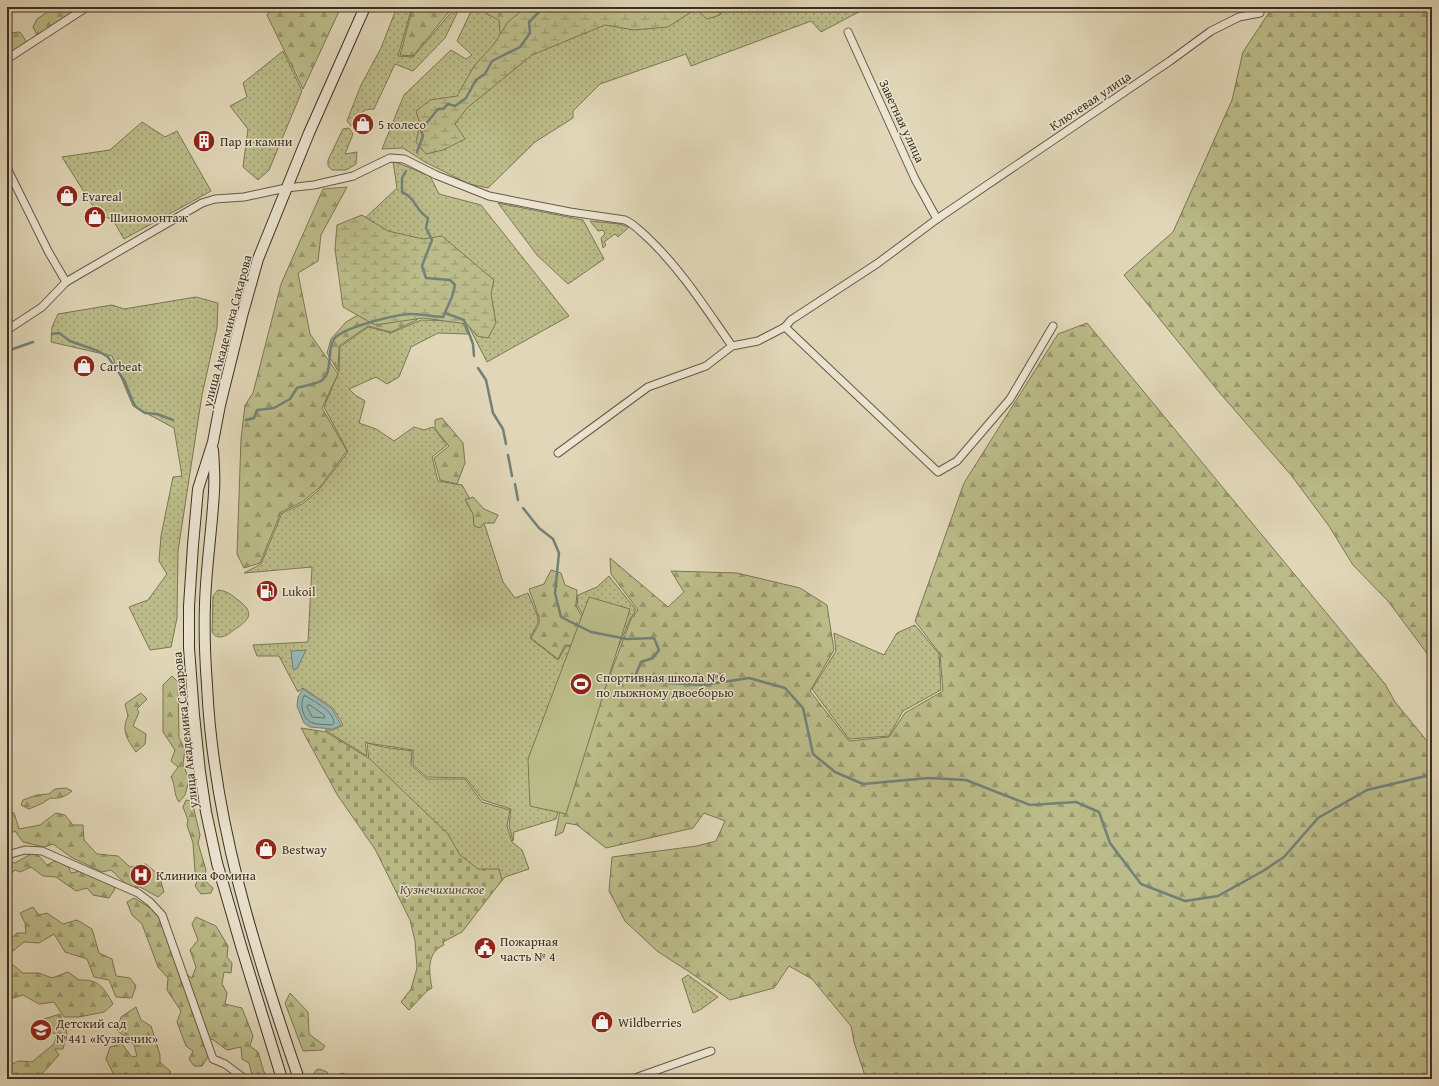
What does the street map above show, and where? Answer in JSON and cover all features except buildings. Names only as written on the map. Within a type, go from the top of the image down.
[{"type":"main road","name":"улица Академика Сахарова","points":[[282,1079],[217,863],[203,792],[194,716],[189,648],[189,606],[193,545],[198,489],[213,442],[220,405],[258,259],[286,188],[364,7]]},
{"type":"main road","name":"улица Академика Сахарова","points":[[213,442],[214,490],[205,605],[206,685],[215,768],[221,808],[232,858],[255,941],[299,1079]]},
{"type":"street","points":[[7,59],[87,7]]},
{"type":"street","name":"Ключевая улица","points":[[732,346],[758,341],[785,327],[791,320],[878,263],[936,219],[1170,61],[1211,31],[1240,17],[1260,13]]},
{"type":"street","name":"Заветная улица","points":[[848,32],[915,179],[936,219]]},
{"type":"street","points":[[7,330],[42,307],[66,282],[202,203],[215,199],[244,197],[286,188],[314,185],[353,176],[390,158],[404,159],[436,175],[489,196],[570,212],[625,220],[632,223],[656,246],[686,281],[732,346],[706,366],[648,387],[558,453]]},
{"type":"street","points":[[7,168],[48,251],[66,282]]},
{"type":"street","points":[[785,327],[938,472],[957,461],[1010,400],[1053,326]]},
{"type":"street","points":[[7,855],[25,850],[42,851],[138,893],[150,902],[162,915],[213,1059],[225,1064],[245,1079]]},
{"type":"street","points":[[632,1079],[711,1052]]},
{"type":"green space","points":[[55,7],[83,7],[37,35],[33,27],[37,19]]},
{"type":"green space","points":[[273,7],[341,7],[303,89],[267,15]]},
{"type":"green space","points":[[397,7],[412,7],[398,56],[413,57],[456,7],[460,7],[445,38],[413,71],[395,64],[374,109],[363,111],[354,125],[351,126],[347,121],[361,85],[381,48]]},
{"type":"green space","points":[[413,7],[453,7],[413,56],[400,55]]},
{"type":"green space","points":[[473,7],[868,7],[821,32],[811,21],[691,66],[686,54],[600,84],[573,111],[573,118],[535,142],[488,188],[469,184],[425,162],[403,148],[382,149],[404,95],[451,50],[466,59],[472,55],[457,41]]},
{"type":"green space","points":[[487,7],[526,7],[506,39],[500,33],[499,20],[487,14]]},
{"type":"green space","points":[[526,7],[699,7],[668,27],[634,30],[605,25],[532,55],[467,108],[455,124],[465,139],[443,150],[426,154],[416,142],[420,124],[416,111],[430,100],[457,96],[474,66],[494,44],[508,22]]},
{"type":"green space","points":[[703,7],[727,7],[720,15],[707,19],[699,12]]},
{"type":"green space","points":[[1269,7],[1432,7],[1432,660],[1388,601],[1353,565],[1329,526],[1291,475],[1219,392],[1124,275],[1173,232],[1232,100],[1243,52],[1270,11]]},
{"type":"green space","points":[[20,32],[28,44],[7,57],[7,33]]},
{"type":"green space","points":[[283,51],[302,91],[269,170],[258,180],[243,167],[248,129],[230,106],[247,97],[243,83]]},
{"type":"green space","points":[[142,122],[165,137],[177,131],[211,191],[124,239],[113,220],[98,214],[62,157],[110,150]]},
{"type":"green space","points":[[349,128],[353,134],[345,154],[357,152],[356,164],[346,170],[332,170],[328,166],[328,160],[343,129]]},
{"type":"green space","points":[[393,161],[430,176],[439,194],[481,205],[569,316],[487,362],[463,315],[362,221],[397,188]]},
{"type":"green space","points":[[347,187],[321,235],[318,261],[298,273],[310,334],[338,374],[322,408],[347,451],[319,488],[302,502],[281,512],[260,563],[244,568],[237,554],[241,439],[245,405],[253,393],[281,284],[323,189]]},
{"type":"green space","points":[[498,203],[583,220],[604,259],[568,284],[537,255]]},
{"type":"green space","points":[[362,215],[388,231],[423,239],[442,236],[494,280],[491,294],[496,323],[488,338],[477,336],[467,324],[423,318],[375,325],[343,307],[335,249],[337,225]]},
{"type":"green space","points":[[590,221],[619,224],[629,227],[618,237],[615,234],[604,242],[606,245],[603,248],[601,238],[605,234],[603,230],[598,231]]},
{"type":"green space","points":[[196,297],[218,303],[217,328],[202,395],[178,551],[177,618],[171,647],[150,650],[129,607],[148,600],[167,574],[159,561],[161,536],[173,477],[182,476],[174,428],[133,406],[112,356],[51,342],[52,327],[58,314],[112,305],[124,309]]},
{"type":"green space","points":[[424,309],[417,320],[391,332],[368,326],[339,346],[338,371],[327,353],[331,339],[346,322],[363,312]]},
{"type":"green space","points":[[421,320],[462,321],[468,334],[438,333],[411,347],[399,377],[387,384],[376,377],[349,389],[365,401],[359,423],[376,429],[394,441],[414,427],[424,430],[433,427],[447,445],[432,457],[438,481],[462,485],[485,526],[503,582],[515,598],[528,593],[538,617],[538,623],[530,638],[558,660],[566,646],[577,647],[586,620],[577,605],[578,595],[597,587],[609,576],[636,610],[630,619],[609,670],[560,804],[556,819],[514,832],[513,841],[509,826],[511,809],[483,800],[466,778],[427,777],[413,765],[413,750],[365,742],[367,756],[325,730],[333,730],[343,725],[333,708],[303,688],[298,692],[279,656],[257,656],[253,645],[308,642],[312,567],[244,573],[261,564],[282,513],[302,504],[318,491],[348,452],[324,407],[339,371],[340,347],[368,327],[391,333]]},
{"type":"green space","points":[[1087,323],[1385,684],[1395,702],[1432,747],[1432,1079],[866,1079],[854,1042],[851,1026],[812,979],[789,966],[774,988],[730,1000],[657,951],[625,921],[609,891],[612,857],[697,846],[716,841],[725,821],[704,813],[693,828],[606,848],[577,825],[566,823],[563,832],[555,836],[561,805],[631,619],[638,610],[611,574],[610,558],[668,607],[684,592],[671,571],[737,573],[800,588],[827,605],[834,650],[810,691],[849,741],[889,737],[905,713],[943,691],[940,654],[915,621],[964,483],[1058,334]]},
{"type":"green space","points":[[442,418],[463,443],[465,463],[457,484],[440,480],[434,458],[449,446],[435,429],[435,420]]},
{"type":"green space","points":[[473,497],[484,509],[498,515],[494,523],[484,523],[480,528],[474,526],[473,514],[465,500]]},
{"type":"green space","points":[[551,570],[561,573],[565,585],[577,590],[576,606],[585,622],[575,646],[565,645],[558,659],[531,638],[539,624],[539,617],[529,589],[544,584]]},
{"type":"green space","points":[[218,590],[227,592],[234,596],[244,605],[249,613],[247,620],[227,635],[220,637],[215,636],[212,632],[213,596]]},
{"type":"green space","name":"Спортивная школа №6 по лыжному двоеборью","points":[[589,597],[630,609],[566,814],[530,806],[528,759]]},
{"type":"green space","points":[[915,625],[939,654],[941,690],[903,711],[889,736],[849,739],[812,689],[836,651],[834,633],[884,655],[897,633]]},
{"type":"green space","points":[[172,676],[178,682],[179,738],[185,749],[183,764],[189,780],[185,795],[179,802],[171,777],[178,767],[171,761],[175,750],[163,732],[163,685]]},
{"type":"green space","points":[[141,693],[147,699],[137,709],[139,712],[133,726],[146,734],[145,744],[136,752],[125,731],[128,716],[125,704]]},
{"type":"green space","name":"Кузнечихинское","points":[[301,728],[326,732],[370,759],[448,834],[460,855],[478,869],[499,869],[502,880],[462,932],[443,942],[444,945],[438,948],[434,953],[430,964],[432,988],[427,991],[409,1010],[401,1002],[411,989],[417,968],[415,941],[410,920],[375,849],[338,796]]},
{"type":"green space","points":[[367,743],[412,751],[411,765],[427,779],[465,779],[482,802],[510,810],[507,826],[512,842],[522,850],[529,869],[505,877],[472,915],[369,762]]},
{"type":"green space","points":[[66,788],[72,791],[62,797],[50,798],[29,809],[21,805],[23,800],[37,795],[49,794],[55,789]]},
{"type":"green space","points":[[186,800],[192,801],[200,835],[198,843],[206,870],[204,880],[213,888],[211,893],[201,894],[195,886],[198,879],[195,872],[193,843],[187,825],[188,820],[183,807]]},
{"type":"green space","points":[[7,811],[14,813],[19,829],[40,825],[56,813],[65,815],[73,825],[83,825],[84,840],[97,854],[118,856],[130,867],[146,864],[159,875],[164,892],[158,897],[140,887],[130,888],[111,870],[102,872],[71,857],[53,844],[44,847],[23,842],[15,831],[7,836]]},
{"type":"green space","points":[[31,854],[37,854],[47,865],[57,860],[67,863],[71,873],[90,869],[111,878],[115,889],[109,898],[93,895],[87,888],[76,891],[56,877],[43,876],[31,867],[20,872],[15,870],[7,876],[7,861],[15,863]]},
{"type":"green space","points":[[134,898],[157,912],[178,969],[192,978],[196,967],[190,950],[198,940],[192,924],[196,917],[216,926],[228,946],[227,957],[232,963],[231,973],[224,972],[222,984],[227,993],[225,1004],[242,1008],[253,1036],[250,1046],[258,1052],[264,1072],[269,1079],[253,1079],[249,1063],[242,1059],[241,1047],[227,1050],[212,1039],[206,1044],[209,1055],[202,1066],[194,1066],[189,1059],[193,1051],[186,1046],[177,1022],[181,1011],[167,990],[168,978],[158,967],[142,924],[132,915],[127,902]]},
{"type":"green space","points":[[33,907],[39,915],[47,913],[63,924],[77,920],[92,929],[99,953],[112,959],[116,976],[130,978],[136,986],[132,998],[116,997],[109,980],[94,977],[87,959],[65,952],[54,934],[39,943],[24,942],[13,951],[7,942],[17,933],[26,933],[25,923],[20,913]]},
{"type":"green space","points":[[7,960],[23,973],[39,973],[52,978],[68,972],[79,980],[86,980],[96,983],[104,989],[113,1004],[104,1012],[79,1017],[64,1017],[54,1002],[39,1004],[23,995],[13,998],[7,994]]},
{"type":"green space","points":[[688,975],[718,997],[700,1010],[693,1013],[682,979]]},
{"type":"green space","points":[[290,993],[308,1012],[309,1034],[325,1046],[322,1050],[303,1051],[285,1003]]},
{"type":"green space","points":[[136,1007],[141,1020],[151,1026],[160,1055],[160,1062],[171,1072],[166,1078],[153,1074],[150,1079],[116,1079],[106,1059],[110,1047],[122,1044],[132,1057],[137,1056],[134,1045],[117,1030],[121,1017]]},
{"type":"green space","points":[[60,1014],[67,1033],[63,1049],[55,1049],[59,1055],[40,1076],[19,1075],[13,1079],[7,1079],[7,1066],[19,1061],[32,1062],[54,1044],[57,1035],[42,1027],[44,1019]]},
{"type":"green space","points":[[319,1069],[327,1072],[329,1077],[344,1073],[345,1075],[338,1079],[311,1079],[316,1070]]},
{"type":"water","points":[[306,650],[297,669],[293,669],[291,651]]},
{"type":"water","points":[[303,689],[332,709],[341,725],[333,729],[310,727],[304,723],[297,706],[298,697]]},
{"type":"waterway","points":[[417,152],[423,136],[421,130],[438,109],[443,109],[448,104],[455,106],[466,98],[476,80],[485,74],[492,61],[520,47],[530,33],[529,22],[544,7]]},
{"type":"waterway","points":[[246,420],[254,418],[257,410],[274,408],[290,399],[297,388],[321,381],[325,377],[329,367],[330,349],[334,339],[339,334],[371,322],[395,316],[420,314],[443,317],[452,297],[455,285],[450,280],[426,278],[422,266],[432,240],[426,228],[428,218],[420,211],[410,197],[402,192],[402,178],[406,171]]},
{"type":"waterway","points":[[445,313],[464,320],[473,344],[474,356]]},
{"type":"waterway","points":[[52,334],[59,333],[70,341],[98,351],[108,357],[124,380],[136,407],[145,413],[157,414],[173,420]]},
{"type":"waterway","points":[[7,351],[33,342]]},
{"type":"waterway","points":[[478,368],[486,380],[493,413],[503,429],[506,444]]},
{"type":"waterway","points":[[508,455],[512,476]]},
{"type":"waterway","points":[[515,484],[518,500]]},
{"type":"waterway","points":[[523,508],[539,528],[553,539],[559,553],[555,593],[561,617],[591,632],[627,639],[654,638],[659,650],[653,658],[641,662],[636,674],[648,682],[703,685],[749,678],[785,688],[803,708],[813,754],[835,772],[863,784],[929,778],[966,780],[1030,805],[1076,802],[1099,812],[1110,843],[1141,884],[1185,901],[1218,896],[1263,871],[1284,857],[1318,818],[1367,790],[1426,776],[1432,777]]},
{"type":"place","name":"5 колесо","points":[[363,124]]},
{"type":"place","name":"Пар и камни","points":[[204,141]]},
{"type":"place","name":"Evareal","points":[[67,196]]},
{"type":"place","name":"Шиномонтаж","points":[[95,217]]},
{"type":"place","name":"Carbeat","points":[[84,366]]},
{"type":"place","name":"Lukoil","points":[[267,591]]},
{"type":"place","name":"Спортивная школа №6 по лыжному двоеборью","points":[[581,684]]},
{"type":"place","name":"Bestway","points":[[266,849]]},
{"type":"place","name":"Клиника Фомина","points":[[141,875]]},
{"type":"place","name":"Пожарная часть № 4","points":[[485,948]]},
{"type":"place","name":"Wildberries","points":[[602,1022]]},
{"type":"place","name":"Детский сад №441 «Кузнечик»","points":[[41,1030]]}]
